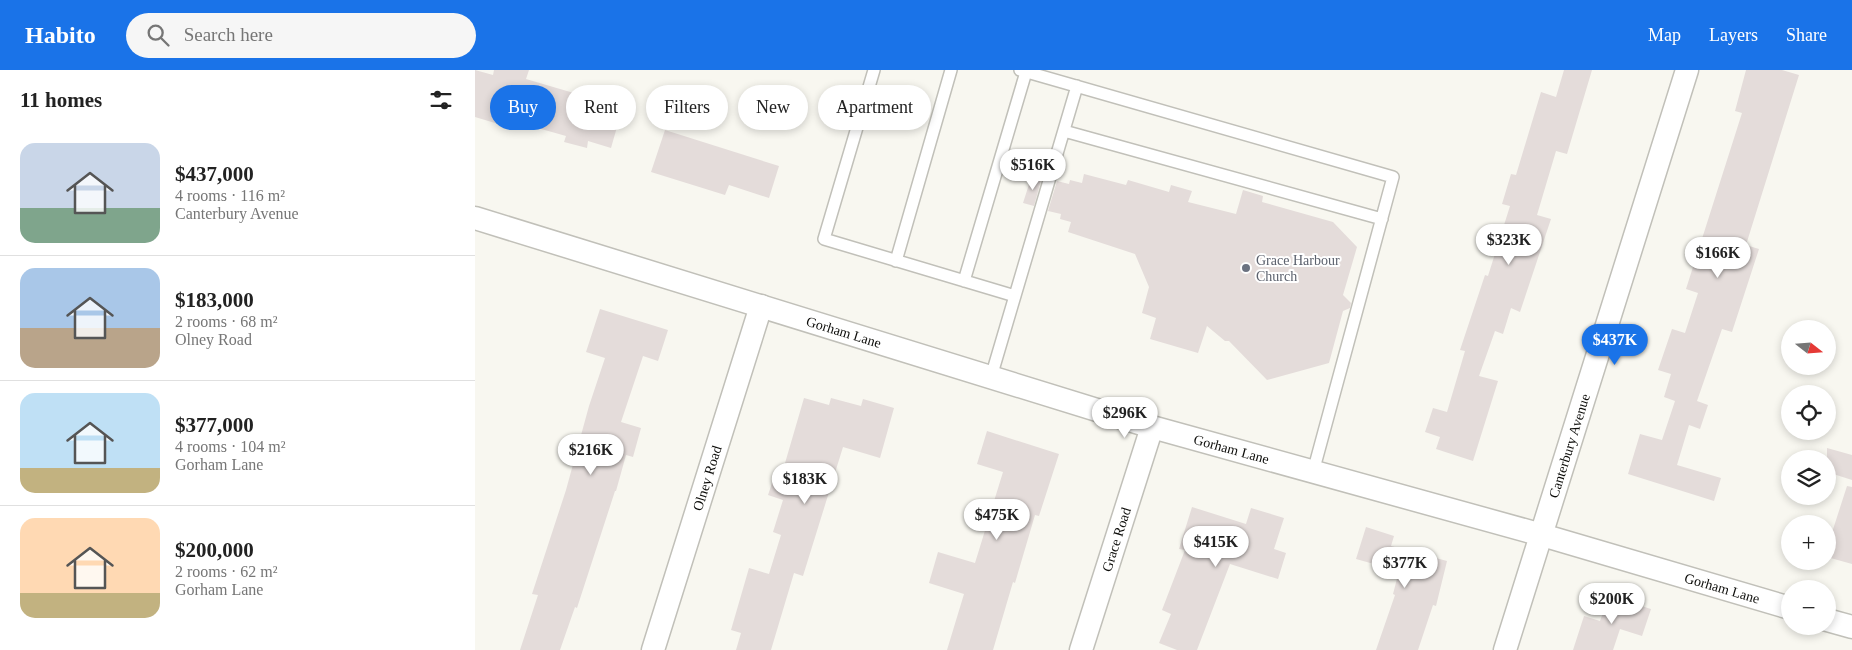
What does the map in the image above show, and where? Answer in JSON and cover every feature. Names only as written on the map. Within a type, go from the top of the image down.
[{"type":"street","name":"Canterbury Avenue","points":[[1505,650],[1543,535],[1687,70]]},
{"type":"street","name":"Gorham Lane","points":[[475,218],[1152,428],[1543,535],[1781,605]]},
{"type":"street","name":"Olney Road","points":[[653,650],[761,306]]},
{"type":"street","name":"Grace Road","points":[[1081,650],[1152,428]]},
{"type":"street","points":[[1836,623],[1852,627]]},
{"type":"lane","points":[[874,70],[824,239],[1015,296]]},
{"type":"lane","points":[[896,261],[951,70]]},
{"type":"lane","points":[[964,281],[1023,71],[1393,178],[1313,472]]},
{"type":"lane","points":[[991,377],[1077,86]]},
{"type":"lane","points":[[1064,131],[1382,219]]},
{"type":"building","points":[[475,70],[493,75],[494,70],[529,70],[526,79],[546,85],[490,85],[490,122],[475,117]]},
{"type":"building","points":[[1564,70],[1592,70],[1567,154],[1556,151],[1537,215],[1551,219],[1520,312],[1511,308],[1503,334],[1495,331],[1479,376],[1498,381],[1473,461],[1436,449],[1440,437],[1425,432],[1433,408],[1447,412],[1465,351],[1460,350],[1485,275],[1488,276],[1510,206],[1502,204],[1511,174],[1516,175],[1541,92],[1556,97]]},
{"type":"building","points":[[1746,70],[1782,70],[1799,75],[1746,245],[1759,249],[1732,332],[1722,329],[1697,401],[1708,405],[1700,429],[1689,425],[1677,465],[1721,478],[1714,501],[1628,474],[1640,434],[1662,440],[1675,401],[1664,397],[1671,374],[1658,370],[1672,329],[1685,333],[1698,293],[1686,289],[1742,113],[1735,111]]},
{"type":"building","points":[[556,88],[566,91],[566,130],[616,130],[611,148],[588,141],[587,148],[564,142],[566,136],[545,130],[556,130]]},
{"type":"building","points":[[665,130],[779,166],[769,198],[729,185],[725,195],[651,172]]},
{"type":"building","name":"Grace Harbour Church","points":[[1084,174],[1126,185],[1128,180],[1169,192],[1171,185],[1192,191],[1188,202],[1236,214],[1243,190],[1263,196],[1262,202],[1333,222],[1357,247],[1343,295],[1351,303],[1350,308],[1343,311],[1329,363],[1267,380],[1229,341],[1225,341],[1207,326],[1198,353],[1150,339],[1156,318],[1142,313],[1149,287],[1135,254],[1068,232],[1071,222],[1060,219],[1061,214],[1048,211],[1057,181],[1069,184],[1070,180],[1082,183]]},
{"type":"building","points":[[1032,175],[1042,177],[1034,206],[1023,203]]},
{"type":"building","points":[[600,309],[668,330],[658,361],[643,356],[621,422],[641,428],[633,457],[626,455],[577,608],[575,607],[560,650],[520,650],[538,595],[532,594],[566,490],[589,406],[605,358],[586,352]]},
{"type":"building","points":[[804,398],[829,405],[831,398],[861,406],[863,399],[894,408],[880,458],[843,447],[803,576],[794,573],[771,650],[736,650],[741,633],[731,630],[749,568],[769,574],[781,535],[773,532],[783,500],[768,495],[777,468],[783,470]]},
{"type":"building","points":[[987,431],[1059,454],[1039,516],[1035,515],[993,650],[947,650],[964,594],[929,583],[938,552],[975,563],[1003,472],[977,464]]},
{"type":"building","points":[[1836,451],[1852,455],[1852,480],[1836,475]]},
{"type":"building","points":[[1847,486],[1852,487],[1852,564],[1836,560],[1836,520]]},
{"type":"building","points":[[1192,507],[1246,524],[1251,508],[1284,518],[1274,549],[1286,553],[1278,579],[1230,564],[1197,650],[1177,650],[1159,643],[1171,614],[1162,610],[1185,550],[1179,549]]},
{"type":"building","points":[[1366,527],[1394,536],[1391,546],[1447,561],[1436,606],[1433,605],[1418,650],[1376,650],[1395,595],[1393,594],[1399,571],[1356,559]]},
{"type":"building","points":[[1609,596],[1651,609],[1642,636],[1620,629],[1613,650],[1573,650],[1584,616],[1600,621]]},
{"type":"place","name":"Grace Harbour Church","points":[[1246,268]]}]
